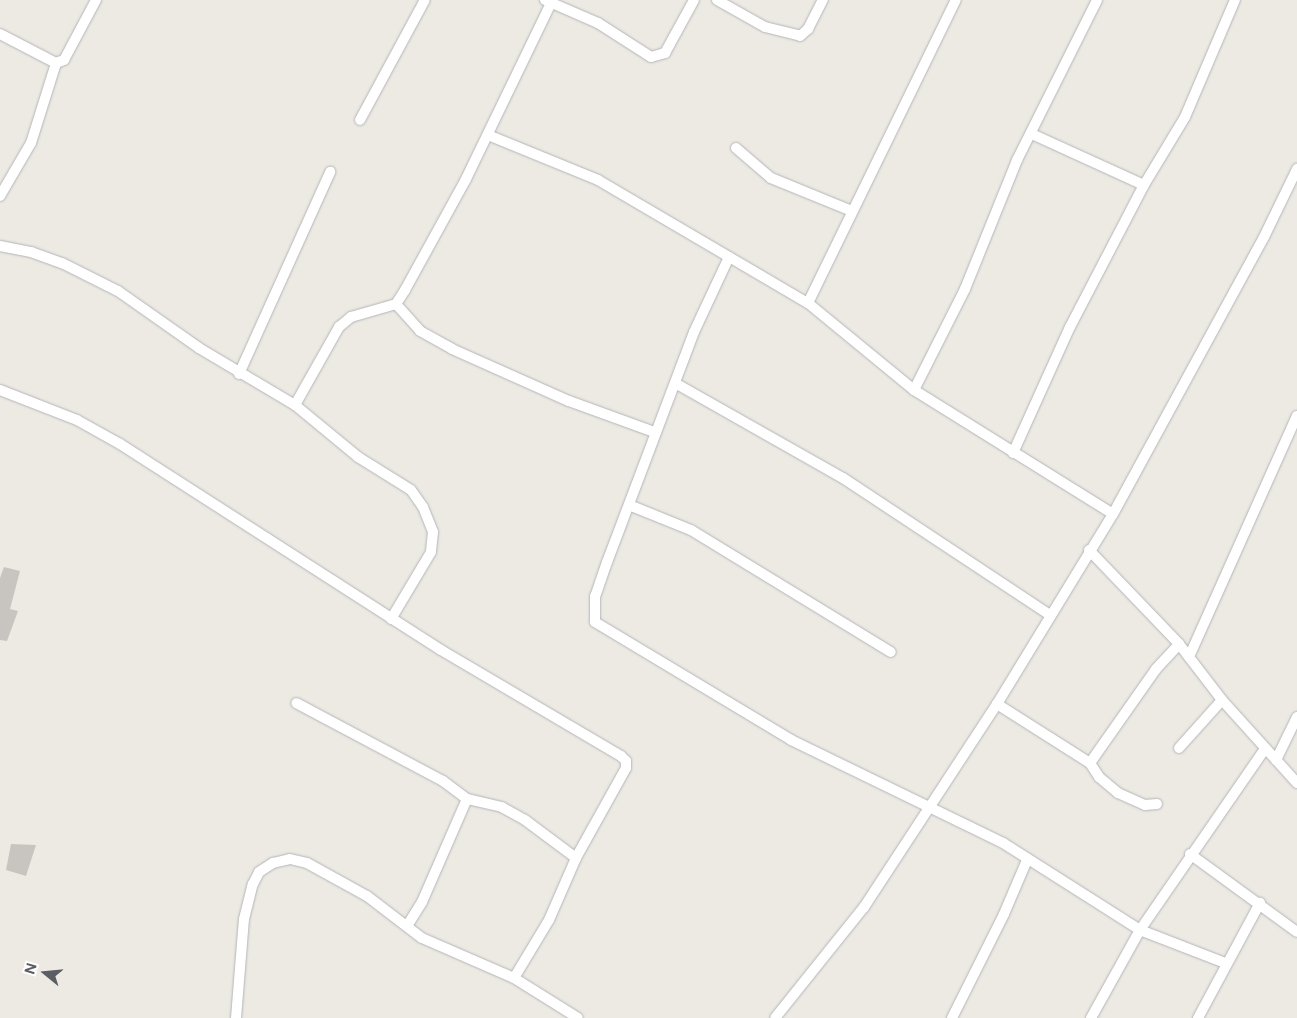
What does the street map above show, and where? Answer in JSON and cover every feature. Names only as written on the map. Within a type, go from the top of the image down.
[{"type":"street","points":[[0,34],[56,63],[64,60],[96,0]]},
{"type":"street","points":[[360,120],[425,0]]},
{"type":"street","points":[[295,406],[339,327],[351,317],[396,304],[488,135],[548,1],[598,23],[650,57],[665,53],[694,0]]},
{"type":"street","points":[[716,0],[765,27],[800,36],[808,29],[823,0]]},
{"type":"street","points":[[808,303],[956,0]]},
{"type":"street","points":[[914,390],[964,289],[1011,174],[1097,0]]},
{"type":"street","points":[[1013,453],[1070,327],[1144,185],[1186,117],[1235,0]]},
{"type":"street","points":[[0,196],[31,143],[56,63]]},
{"type":"street","points":[[1032,134],[1144,185]]},
{"type":"street","points":[[488,135],[598,180],[808,303],[914,390],[1113,514]]},
{"type":"street","points":[[736,148],[771,178],[852,211]]},
{"type":"street","points":[[775,1018],[864,907],[997,704],[1089,550],[1113,514],[1264,237],[1297,170]]},
{"type":"street","points":[[239,374],[330,172]]},
{"type":"street","points":[[0,246],[31,252],[92,276],[239,374],[295,406],[358,457],[411,490],[423,507],[433,532],[431,552],[391,619]]},
{"type":"street","points":[[729,257],[654,432],[595,596],[595,622],[791,740],[930,805],[1003,843],[1140,930],[1225,963]]},
{"type":"street","points":[[396,304],[420,331],[452,349],[551,393],[654,432]]},
{"type":"street","points":[[675,383],[843,478],[1050,615]]},
{"type":"street","points":[[0,390],[77,420],[120,444],[391,619],[626,761],[621,779],[576,858],[549,920],[514,978]]},
{"type":"street","points":[[1189,657],[1297,416]]},
{"type":"street","points":[[629,505],[706,538],[891,652]]},
{"type":"street","points":[[1089,550],[1179,644],[1222,700],[1297,783]]},
{"type":"street","points":[[1090,763],[1156,669],[1179,644]]},
{"type":"street","points":[[1179,748],[1222,700]]},
{"type":"street","points":[[296,703],[444,781],[467,799],[502,807],[576,858]]},
{"type":"street","points":[[997,704],[1090,763],[1099,777],[1118,792],[1145,804],[1157,804]]},
{"type":"street","points":[[1276,760],[1297,718]]},
{"type":"street","points":[[1091,1018],[1140,930],[1190,854],[1265,749]]},
{"type":"street","points":[[407,926],[422,902],[467,799]]},
{"type":"street","points":[[1190,854],[1260,903],[1297,932]]},
{"type":"street","points":[[236,1018],[244,919],[259,872],[273,863],[290,859],[307,863],[367,896],[422,938],[514,978],[578,1018]]},
{"type":"street","points":[[952,1018],[1004,914],[1027,860]]},
{"type":"street","points":[[1198,1018],[1225,963],[1260,903]]},
{"type":"building","points":[[4,567],[20,571],[10,609],[18,611],[7,641],[0,640],[0,578]]},
{"type":"building","points":[[11,844],[36,845],[26,876],[6,870]]}]
